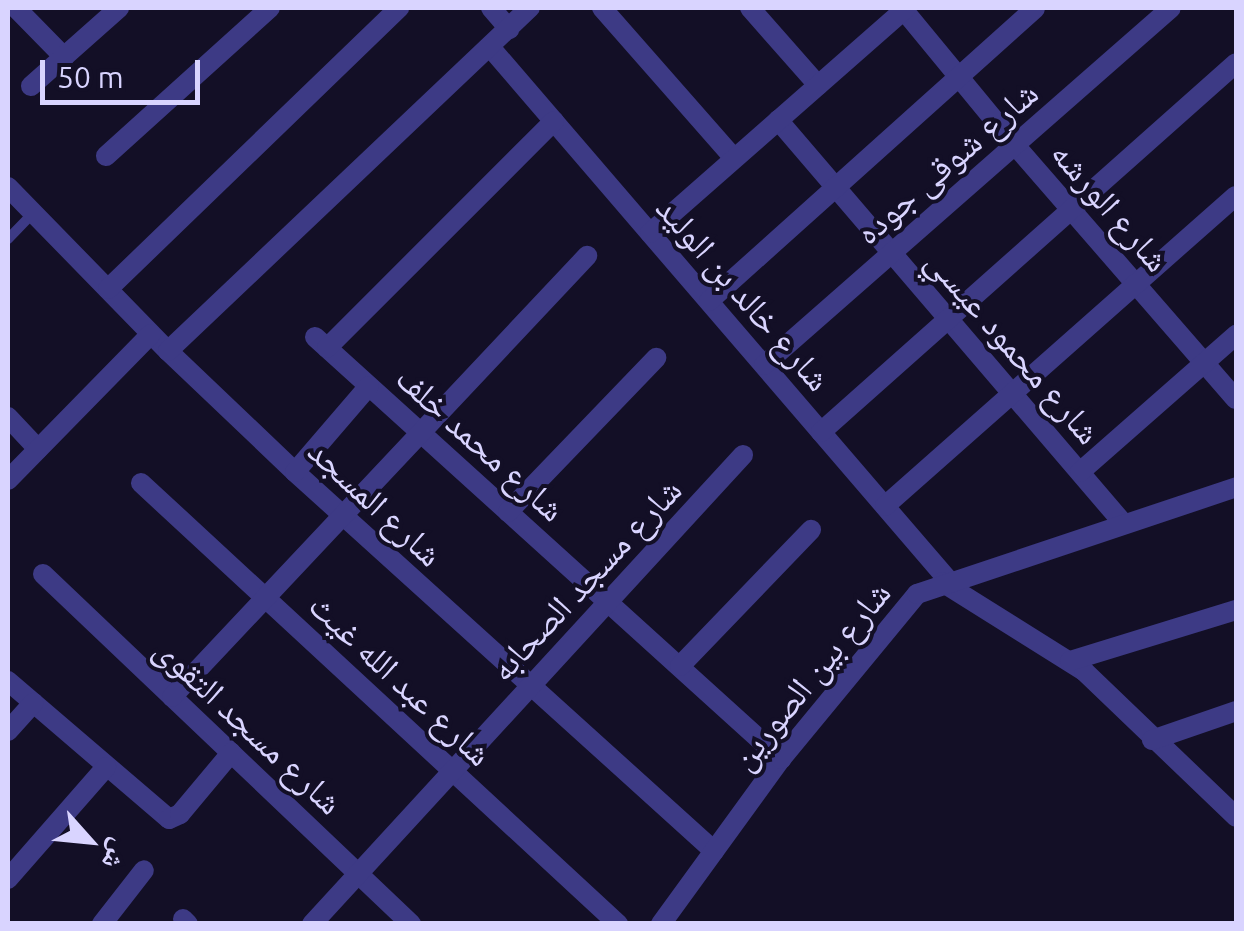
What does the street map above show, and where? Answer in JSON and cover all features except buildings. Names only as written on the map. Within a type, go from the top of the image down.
[{"type":"street","points":[[16,8],[64,56]]},
{"type":"street","points":[[31,86],[119,8]]},
{"type":"street","points":[[106,156],[270,8]]},
{"type":"street","points":[[108,289],[399,8]]},
{"type":"street","points":[[491,8],[508,29]]},
{"type":"street","points":[[168,351],[530,8]]},
{"type":"street","points":[[602,8],[734,158]]},
{"type":"street","points":[[750,8],[818,84]]},
{"type":"street","points":[[650,233],[904,8]]},
{"type":"street","name":"شارع الورشه","points":[[904,8],[1014,144],[1236,399]]},
{"type":"street","points":[[709,301],[1035,8]]},
{"type":"street","name":"شارع شوقى جوده","points":[[764,365],[1171,8]]},
{"type":"street","name":"شارع خالد بن الوليد","points":[[490,48],[946,581],[1070,660],[1234,812]]},
{"type":"street","points":[[821,432],[1236,64]]},
{"type":"street","name":"شارع محمود عيسي","points":[[778,120],[1123,522]]},
{"type":"street","name":"شارع محمد خلف","points":[[554,121],[321,342],[781,759]]},
{"type":"street","name":"شارع المسجد","points":[[8,187],[168,351],[342,516],[714,851]]},
{"type":"street","points":[[885,506],[1236,196]]},
{"type":"street","points":[[172,697],[587,256]]},
{"type":"street","points":[[8,480],[151,334]]},
{"type":"street","points":[[1080,472],[1236,335]]},
{"type":"street","points":[[508,512],[656,358]]},
{"type":"street","points":[[296,472],[370,386]]},
{"type":"street","points":[[8,417],[38,449]]},
{"type":"street","name":"شارع مسجد الصحابه","points":[[312,924],[743,455]]},
{"type":"street","name":"شارع عبد الله غيث","points":[[140,483],[618,924]]},
{"type":"street","name":"شارع بين الصورين","points":[[661,924],[781,759],[906,602],[946,581],[1236,488]]},
{"type":"street","points":[[680,666],[811,530]]},
{"type":"street","name":"شارع مسجد التقوى","points":[[43,574],[411,924]]},
{"type":"street","points":[[1070,660],[1236,610]]},
{"type":"street","points":[[8,681],[169,820],[180,814],[231,753]]},
{"type":"street","points":[[8,731],[32,703]]},
{"type":"street","points":[[1152,740],[1236,711]]},
{"type":"street","points":[[8,879],[106,768]]},
{"type":"street","points":[[102,924],[144,870]]},
{"type":"lane","points":[[8,239],[33,213]]}]
